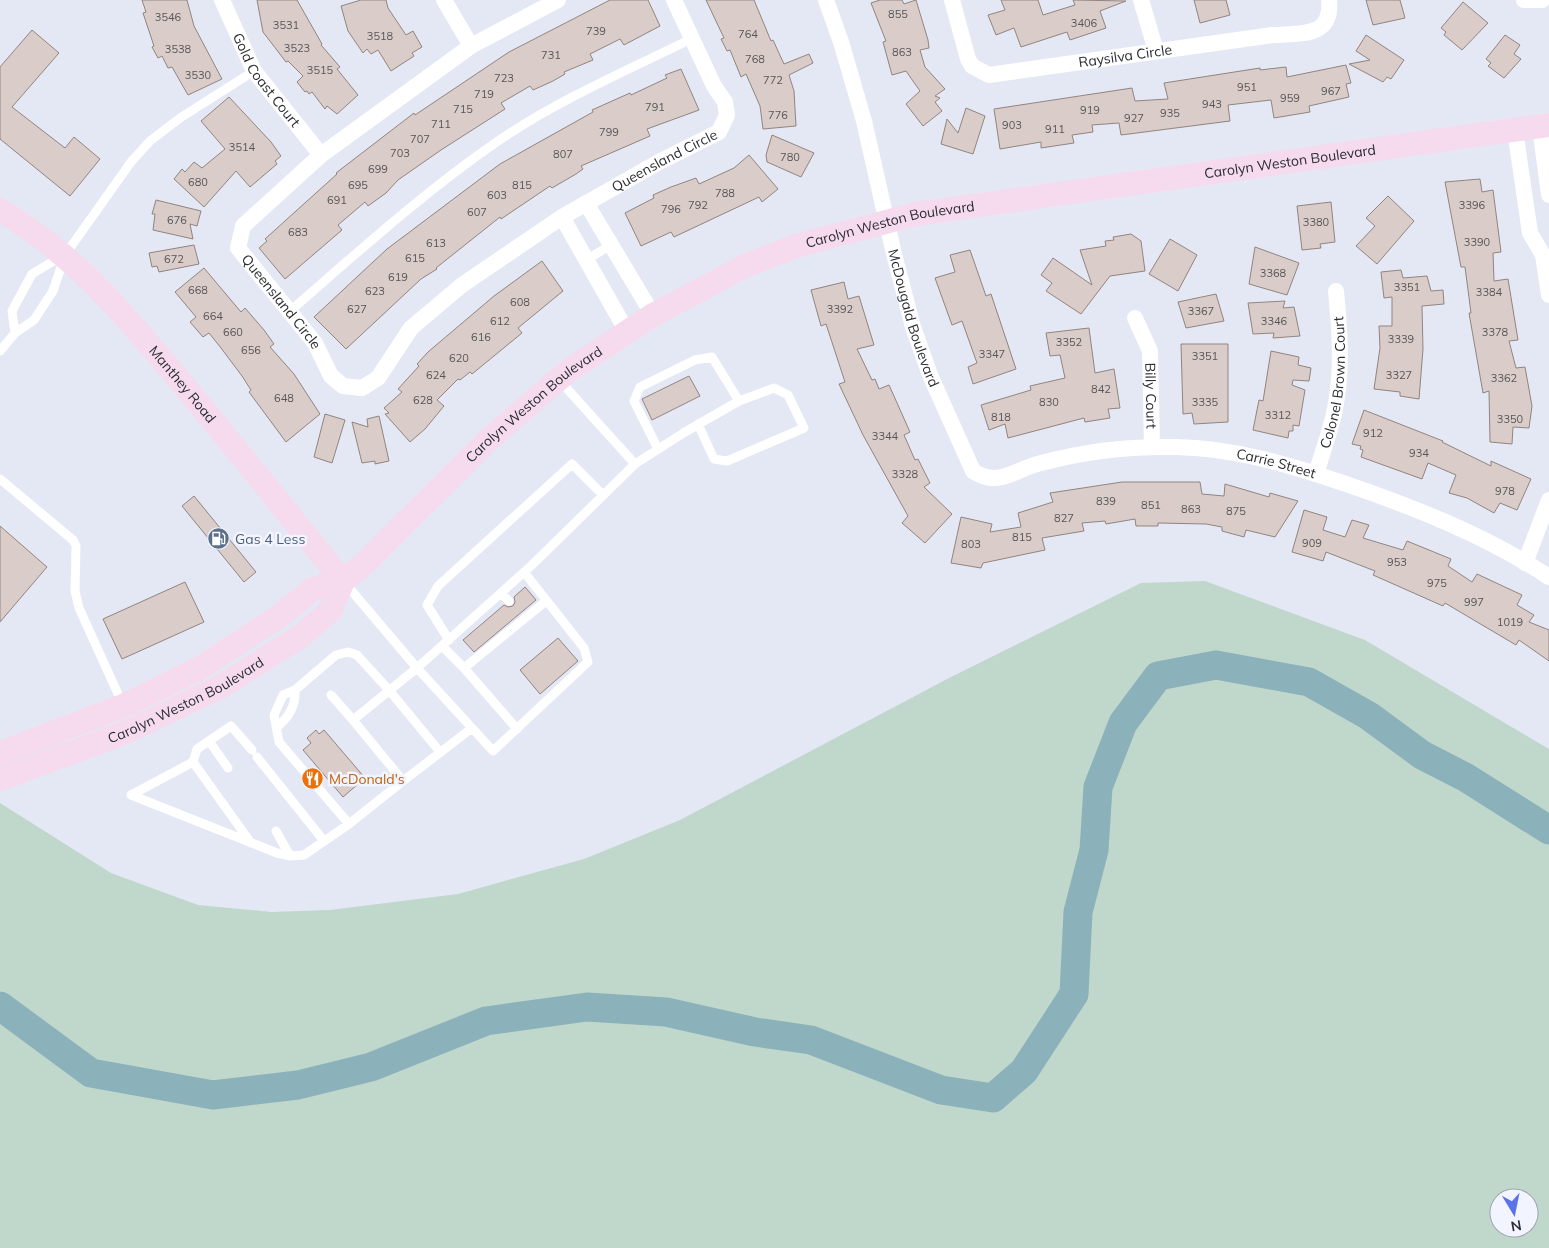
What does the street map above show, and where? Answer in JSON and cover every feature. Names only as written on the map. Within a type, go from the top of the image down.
[{"type":"street","name":"Gold Coast Court","points":[[222,0],[254,71],[321,155]]},
{"type":"street","points":[[444,0],[471,46]]},
{"type":"street","name":"Queensland Circle","points":[[558,0],[471,46],[321,155],[243,226],[238,248],[315,343],[331,376],[343,386],[362,388],[378,378],[411,328],[462,285],[562,217],[659,162],[719,132],[727,116],[725,102],[714,86],[674,0]]},
{"type":"street","name":"McDougald Boulevard","points":[[826,0],[841,42],[864,121],[903,291],[930,375],[967,462],[973,471],[985,478]]},
{"type":"street","name":"Raysilva Circle","points":[[952,0],[968,59],[972,66],[989,75],[1156,51],[1310,33],[1322,26],[1327,20],[1329,0]]},
{"type":"street","points":[[1141,0],[1156,51]]},
{"type":"street","points":[[1524,0],[1542,0]]},
{"type":"street","points":[[1545,126],[1549,195]]},
{"type":"street","name":"Carolyn Weston Boulevard","points":[[0,780],[124,733],[222,686],[301,636],[330,611],[343,581],[365,562],[486,442],[558,380],[626,330],[747,265],[799,245],[916,214],[1545,126]]},
{"type":"street","points":[[1515,130],[1530,233],[1547,250],[1549,295]]},
{"type":"street","points":[[586,203],[653,315]]},
{"type":"street","name":"Manthey Road","points":[[0,210],[28,227],[65,255],[118,307],[256,471],[343,581]]},
{"type":"street","points":[[562,217],[626,330]]},
{"type":"street","name":"Colonel Brown Court","points":[[1316,474],[1338,390],[1340,350],[1336,291]]},
{"type":"street","name":"Billy Court","points":[[1135,318],[1150,351],[1152,447]]},
{"type":"street","name":"Carrie Street","points":[[985,478],[1001,478],[1033,465],[1067,456],[1120,448],[1152,447],[1218,450],[1286,465],[1316,474],[1428,514],[1549,577]]},
{"type":"street","points":[[1525,563],[1549,500]]},
{"type":"street","name":"Carolyn Weston Boulevard","points":[[0,754],[123,706],[200,668],[278,617],[313,589],[343,581]]},
{"type":"lane","points":[[290,311],[412,205],[499,140],[594,85],[691,39]]},
{"type":"lane","points":[[0,352],[15,333],[34,320],[53,291],[65,255],[131,162],[150,141],[180,118],[254,71]]},
{"type":"lane","points":[[586,260],[611,245]]},
{"type":"lane","points":[[15,333],[12,311],[32,274],[65,255]]},
{"type":"lane","points":[[658,449],[634,401],[640,387],[694,360],[712,357],[739,401]]},
{"type":"lane","points":[[558,380],[635,464]]},
{"type":"lane","points":[[353,720],[446,643],[468,629],[478,614],[488,604],[524,572],[635,464],[658,449],[698,424],[739,401],[774,388],[788,395],[804,428],[728,461],[714,459],[698,424]]},
{"type":"lane","points":[[517,729],[464,668],[446,643],[427,605],[438,586],[572,464],[603,495]]},
{"type":"lane","points":[[0,479],[73,540],[76,546],[75,591],[79,608],[123,706]]},
{"type":"lane","points":[[343,581],[417,668],[493,751],[588,662],[584,648],[524,572]]},
{"type":"lane","points":[[501,593],[509,600]]},
{"type":"lane","points":[[464,668],[485,647],[524,614],[546,601]]},
{"type":"lane","points":[[488,604],[496,612]]},
{"type":"lane","points":[[478,614],[485,621]]},
{"type":"lane","points":[[349,824],[280,742],[274,715],[283,695],[294,690],[336,654],[348,652],[357,655],[389,690],[440,752]]},
{"type":"lane","points":[[331,695],[403,781]]},
{"type":"lane","points":[[324,841],[231,726],[197,749],[193,762],[131,795],[252,843],[290,856],[304,855],[349,824],[472,728]]},
{"type":"lane","points":[[209,741],[228,768]]},
{"type":"lane","points":[[193,762],[252,843]]},
{"type":"lane","points":[[276,831],[290,856]]},
{"type":"green space","points":[[1205,581],[1365,640],[1549,749],[1549,1248],[0,1248],[0,803],[111,873],[198,905],[271,912],[330,910],[458,894],[584,859],[680,820],[951,677],[1141,583]]},
{"type":"building","points":[[142,0],[187,0],[194,26],[222,79],[188,95],[172,67],[168,68],[162,56],[158,58],[152,47],[154,46],[143,13],[146,12]]},
{"type":"building","points":[[257,0],[297,0],[321,45],[340,67],[337,69],[358,95],[337,114],[327,106],[325,109],[312,92],[309,94],[307,91],[305,92],[297,82],[303,76],[288,61],[286,62],[263,32]]},
{"type":"building","points":[[361,0],[386,0],[388,8],[406,35],[413,31],[422,47],[412,53],[414,56],[391,71],[378,50],[371,54],[367,49],[363,53],[348,31],[341,6]]},
{"type":"building","points":[[610,0],[648,0],[660,26],[624,45],[620,39],[590,54],[593,60],[564,72],[565,74],[553,81],[533,90],[530,86],[501,103],[505,109],[398,180],[386,193],[368,206],[365,202],[338,225],[342,230],[285,279],[259,248],[267,241],[265,239],[336,173],[414,113],[415,115],[509,52]]},
{"type":"building","points":[[706,0],[754,0],[771,41],[773,40],[784,64],[809,54],[813,63],[789,75],[794,91],[796,126],[763,129],[760,106],[746,74],[741,77],[730,50],[727,51],[721,39],[724,38]]},
{"type":"building","points":[[880,0],[902,0],[904,4],[916,0],[928,40],[929,48],[920,50],[925,67],[945,89],[935,96],[940,98],[935,102],[942,111],[923,126],[906,104],[920,91],[906,71],[892,75],[883,42],[886,41],[871,3]]},
{"type":"building","points":[[1001,0],[1038,0],[1043,15],[1075,5],[1073,0],[1126,1],[1100,11],[1106,28],[1070,40],[1067,32],[1021,47],[1014,28],[996,35],[988,15],[1005,10]]},
{"type":"building","points":[[1194,0],[1226,0],[1230,15],[1200,23]]},
{"type":"building","points":[[1366,0],[1400,0],[1405,18],[1373,25]]},
{"type":"building","points":[[1463,2],[1488,23],[1462,50],[1444,35],[1446,32],[1441,28]]},
{"type":"building","points":[[32,30],[59,53],[12,107],[65,148],[74,137],[100,159],[70,196],[0,139],[0,67]]},
{"type":"building","points":[[1366,35],[1404,60],[1391,79],[1387,77],[1383,82],[1349,64],[1370,60],[1356,51]]},
{"type":"building","points":[[1505,35],[1520,45],[1514,54],[1521,59],[1504,78],[1488,66],[1491,63],[1486,59]]},
{"type":"building","points":[[1346,65],[1351,83],[1346,84],[1349,97],[1309,106],[1310,112],[1274,118],[1271,100],[1228,105],[1230,121],[1121,135],[1119,123],[1092,125],[1093,132],[1072,135],[1074,143],[1041,148],[1041,142],[1000,149],[994,109],[1132,88],[1135,101],[1168,99],[1164,83],[1260,68],[1260,70],[1286,67],[1287,77]]},
{"type":"building","points":[[681,69],[699,110],[647,129],[650,136],[581,166],[583,169],[576,174],[552,188],[550,186],[501,219],[500,217],[437,269],[421,279],[346,349],[314,317],[387,249],[500,164],[593,112],[592,110],[630,93],[631,95],[667,78],[665,75]]},
{"type":"building","points":[[229,97],[271,142],[281,156],[275,161],[277,164],[250,187],[236,171],[204,207],[174,179],[182,169],[185,172],[194,162],[202,168],[225,149],[201,121]]},
{"type":"building","points":[[966,108],[985,116],[973,154],[941,144],[947,119],[958,133]]},
{"type":"building","points":[[772,135],[814,153],[801,177],[767,162],[766,155]]},
{"type":"building","points":[[749,155],[778,189],[762,202],[759,197],[674,237],[671,232],[641,246],[625,213],[654,198],[653,195],[671,187],[696,178],[699,184],[734,168]]},
{"type":"building","points":[[1480,179],[1482,192],[1493,190],[1501,252],[1493,253],[1494,281],[1508,279],[1518,340],[1509,341],[1516,368],[1525,367],[1532,406],[1529,428],[1513,427],[1512,444],[1490,442],[1489,391],[1483,393],[1469,313],[1471,313],[1465,267],[1461,267],[1445,182]]},
{"type":"building","points":[[1388,196],[1414,221],[1377,264],[1356,246],[1375,226],[1366,218]]},
{"type":"building","points":[[156,200],[201,211],[197,226],[190,224],[193,239],[153,230],[155,214],[152,214]]},
{"type":"building","points":[[1331,202],[1335,242],[1320,244],[1321,248],[1302,250],[1297,206]]},
{"type":"building","points":[[1131,234],[1141,241],[1145,271],[1110,276],[1081,314],[1046,291],[1052,283],[1041,275],[1053,258],[1092,285],[1080,250],[1106,246],[1105,241],[1114,240],[1113,237]]},
{"type":"building","points":[[1170,239],[1197,255],[1178,291],[1149,274]]},
{"type":"building","points":[[194,245],[199,264],[159,272],[157,266],[152,267],[149,253]]},
{"type":"building","points":[[1255,247],[1299,263],[1287,295],[1249,284]]},
{"type":"building","points":[[970,250],[986,296],[991,294],[1016,369],[973,384],[968,367],[977,363],[962,321],[952,325],[935,278],[955,272],[950,255]]},
{"type":"building","points":[[542,261],[563,291],[518,328],[522,333],[472,374],[470,372],[460,380],[458,379],[437,400],[444,406],[425,429],[410,442],[385,414],[389,413],[384,408],[402,392],[398,389],[419,366],[417,364],[428,352],[494,296]]},
{"type":"building","points":[[204,268],[241,312],[245,308],[264,330],[274,344],[270,347],[294,374],[320,414],[286,442],[249,392],[251,390],[242,376],[209,333],[203,337],[190,322],[196,317],[175,292]]},
{"type":"building","points":[[1401,270],[1403,278],[1427,276],[1431,291],[1443,290],[1444,304],[1422,306],[1423,349],[1419,399],[1400,396],[1400,392],[1374,389],[1380,348],[1379,326],[1392,326],[1392,297],[1384,298],[1381,272]]},
{"type":"building","points":[[844,282],[848,299],[859,296],[874,345],[857,349],[872,380],[875,379],[879,389],[889,385],[910,432],[904,435],[915,460],[918,459],[930,483],[924,487],[952,514],[925,543],[902,523],[908,516],[863,435],[839,384],[845,382],[826,324],[821,326],[811,290]]},
{"type":"building","points":[[1216,294],[1224,321],[1186,328],[1178,302]]},
{"type":"building","points":[[1285,301],[1283,308],[1294,307],[1300,336],[1273,338],[1274,333],[1253,334],[1248,303]]},
{"type":"building","points":[[1089,328],[1095,373],[1114,369],[1120,408],[1108,409],[1110,418],[1085,422],[1084,418],[1008,438],[1005,424],[989,430],[981,405],[1031,390],[1030,386],[1065,378],[1060,355],[1050,356],[1046,333]]},
{"type":"building","points":[[1181,344],[1228,344],[1228,422],[1194,424],[1192,413],[1183,414]]},
{"type":"building","points":[[1271,351],[1299,357],[1298,365],[1311,368],[1309,381],[1293,380],[1292,385],[1305,390],[1299,426],[1293,425],[1293,431],[1289,431],[1288,438],[1253,430],[1259,400],[1263,401]]},
{"type":"building","points":[[689,376],[700,396],[652,420],[642,399]]},
{"type":"building","points":[[1364,410],[1443,441],[1491,466],[1491,461],[1531,479],[1517,510],[1500,503],[1494,513],[1467,498],[1449,493],[1456,475],[1428,463],[1422,479],[1361,457],[1363,450],[1360,449],[1361,446],[1352,444]]},
{"type":"building","points":[[325,414],[345,420],[332,463],[314,457]]},
{"type":"building","points":[[379,416],[389,461],[375,464],[375,461],[362,463],[352,422],[368,427],[367,419]]},
{"type":"building","points":[[1122,482],[1200,482],[1202,494],[1224,496],[1225,484],[1269,497],[1270,493],[1298,501],[1275,537],[1246,530],[1244,537],[1222,531],[1222,527],[1206,524],[1158,523],[1158,526],[1136,526],[1135,519],[1106,524],[1105,521],[1082,523],[1084,531],[1042,538],[1045,550],[983,563],[981,568],[951,563],[961,517],[992,524],[990,532],[1021,527],[1018,513],[1053,502],[1050,493]]},
{"type":"building","points":[[194,496],[256,572],[244,582],[182,506]]},
{"type":"building","points":[[1304,510],[1327,517],[1323,530],[1345,537],[1352,520],[1369,525],[1363,538],[1403,550],[1407,541],[1451,559],[1448,566],[1472,582],[1477,574],[1522,595],[1517,605],[1534,615],[1529,622],[1549,630],[1549,661],[1519,640],[1516,645],[1445,603],[1443,606],[1373,575],[1375,571],[1326,552],[1323,561],[1292,552]]},
{"type":"building","points":[[0,526],[47,567],[0,622]]},
{"type":"building","points":[[185,582],[204,622],[122,659],[103,619]]},
{"type":"building","points":[[525,587],[536,600],[474,652],[463,640],[504,605],[508,607],[513,606],[515,602],[514,597]]},
{"type":"building","points":[[558,638],[578,661],[540,694],[520,670]]},
{"type":"building","points":[[316,730],[319,734],[324,730],[365,778],[343,797],[303,750],[311,743],[307,738]]},
{"type":"waterway","points":[[0,1006],[91,1073],[213,1095],[298,1085],[371,1067],[486,1021],[587,1007],[666,1012],[755,1032],[811,1040],[941,1090],[993,1098],[1024,1071],[1074,994],[1078,912],[1094,850],[1098,787],[1123,723],[1158,676],[1216,665],[1309,682],[1369,716],[1422,755],[1465,777],[1549,830]]},
{"type":"place","name":"Gas 4 Less","points":[[219,539]]},
{"type":"place","name":"McDonald's","points":[[313,779]]}]
